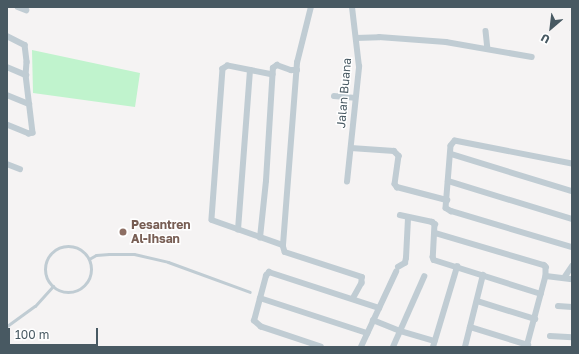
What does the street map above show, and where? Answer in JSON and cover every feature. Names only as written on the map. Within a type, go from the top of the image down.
[{"type":"street","points":[[18,7],[26,10]]},
{"type":"street","points":[[311,7],[300,46],[297,70],[283,246],[285,252],[362,277],[362,283],[353,299]]},
{"type":"street","name":"Jalan Buana","points":[[347,182],[359,67],[352,7]]},
{"type":"street","points":[[486,31],[488,49]]},
{"type":"street","points":[[7,36],[25,45],[27,62],[26,75],[32,134],[7,125]]},
{"type":"street","points":[[356,38],[379,37],[446,42],[532,57]]},
{"type":"street","points":[[260,238],[266,181],[273,68],[277,64],[291,70],[297,70]]},
{"type":"street","points":[[273,75],[228,66],[223,69],[212,220],[283,246]]},
{"type":"street","points":[[7,67],[26,75]]},
{"type":"street","points":[[238,230],[250,70]]},
{"type":"street","points":[[7,95],[29,104]]},
{"type":"street","points":[[334,96],[355,98]]},
{"type":"street","points":[[572,164],[455,141],[451,146],[446,208],[451,211],[572,247]]},
{"type":"street","points":[[351,148],[394,152],[399,156],[395,184],[397,187],[447,200]]},
{"type":"street","points":[[451,154],[572,191]]},
{"type":"street","points":[[7,164],[20,169]]},
{"type":"street","points":[[448,181],[572,219]]},
{"type":"street","points":[[400,215],[435,224],[434,260],[541,294]]},
{"type":"street","points":[[361,347],[397,270],[405,262],[408,218]]},
{"type":"street","points":[[435,233],[544,265],[547,271],[527,346],[470,327]]},
{"type":"street","points":[[564,278],[572,266]]},
{"type":"street","points":[[373,320],[434,344],[456,268]]},
{"type":"street","points":[[322,347],[256,324],[254,321],[269,272],[379,308]]},
{"type":"street","points":[[465,347],[478,301],[483,275]]},
{"type":"street","points":[[546,276],[572,279]]},
{"type":"street","points":[[394,347],[424,277]]},
{"type":"street","points":[[260,298],[367,333]]},
{"type":"street","points":[[478,301],[535,319]]},
{"type":"street","points":[[558,306],[572,307]]},
{"type":"street","points":[[550,336],[572,337]]},
{"type":"lane","points":[[66,246],[75,247],[83,252],[89,259],[91,268],[90,277],[86,284],[78,290],[70,292],[60,291],[53,286],[47,279],[45,271],[46,262],[50,254],[58,248],[66,246]]},
{"type":"lane","points":[[89,259],[96,255],[134,254],[168,262],[250,292]]},
{"type":"lane","points":[[7,326],[35,306],[53,286]]},
{"type":"green space","points":[[32,50],[140,73],[135,107],[33,93]]},
{"type":"place","name":"Pesantren Al-Ihsan","points":[[123,232]]}]
